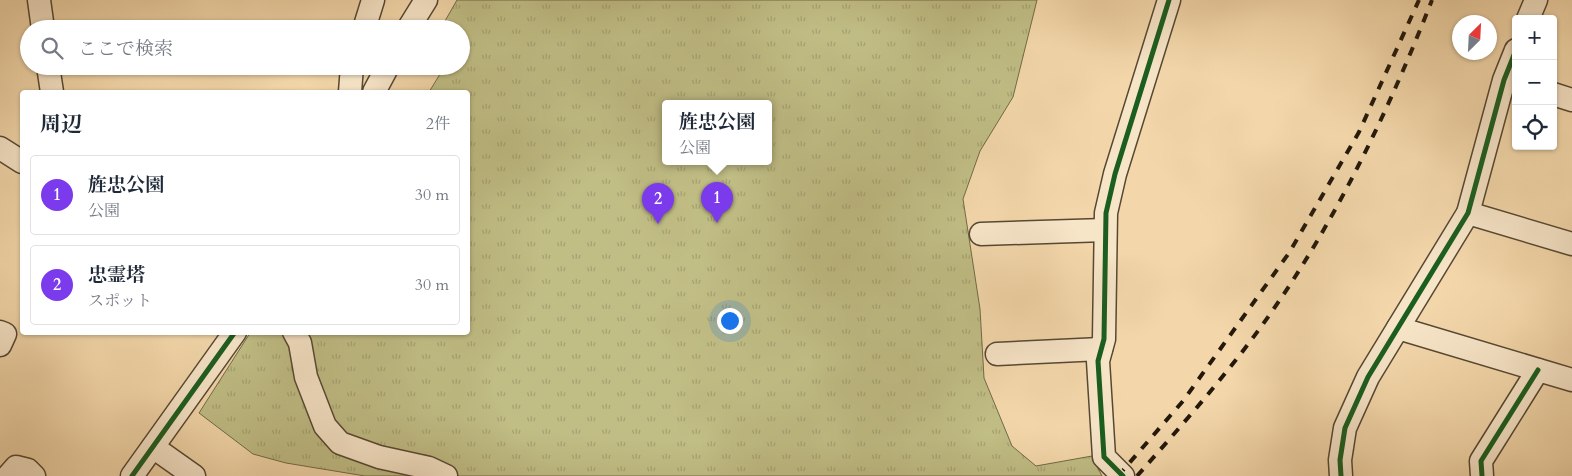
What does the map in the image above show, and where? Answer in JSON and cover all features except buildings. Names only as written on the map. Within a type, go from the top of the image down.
[{"type":"street","points":[[39,0],[42,20]]},
{"type":"street","points":[[367,20],[373,0]]},
{"type":"street","points":[[414,20],[426,0]]},
{"type":"street","points":[[1123,476],[1104,457],[1098,361],[1103,344],[1106,213],[1115,174],[1169,0]]},
{"type":"street","points":[[1530,15],[1536,0]]},
{"type":"street","points":[[1341,476],[1340,460],[1345,428],[1368,376],[1468,213],[1510,81],[1514,60]]},
{"type":"street","points":[[49,75],[52,90]]},
{"type":"street","points":[[350,90],[351,75]]},
{"type":"street","points":[[375,90],[383,75]]},
{"type":"street","points":[[1557,95],[1572,100]]},
{"type":"street","points":[[0,148],[20,161]]},
{"type":"street","points":[[1468,213],[1572,244]]},
{"type":"street","points":[[981,234],[1105,230]]},
{"type":"street","points":[[1398,328],[1572,380]]},
{"type":"street","points":[[0,332],[5,334],[0,345]]},
{"type":"street","points":[[132,476],[233,335]]},
{"type":"street","points":[[296,335],[300,343],[306,378],[324,426],[340,443],[379,457],[429,468],[446,476]]},
{"type":"street","points":[[997,354],[1103,344]]},
{"type":"street","points":[[1482,476],[1481,461],[1538,370]]},
{"type":"street","points":[[153,447],[194,476]]},
{"type":"street","points":[[8,476],[16,468],[28,470],[34,476]]},
{"type":"green space","points":[[457,0],[1037,0],[1013,97],[980,151],[963,199],[980,309],[984,378],[1012,446],[1036,466],[1092,456],[1102,476],[365,476],[286,463],[253,454],[199,413],[249,335],[470,335],[470,90],[430,90],[439,75],[470,75],[470,20],[446,20]]},
{"type":"railway","points":[[1118,476],[1183,401],[1289,253],[1359,132],[1419,0]]},
{"type":"railway","points":[[1137,476],[1236,360],[1304,263],[1329,221],[1374,134],[1395,90],[1432,0]]},
{"type":"cycle path","points":[[1123,476],[1104,457],[1098,361],[1104,339],[1106,213],[1115,174],[1169,0]]},
{"type":"cycle path","points":[[1341,476],[1340,460],[1345,428],[1368,377],[1468,213],[1504,80],[1512,60]]},
{"type":"cycle path","points":[[132,476],[233,335]]},
{"type":"cycle path","points":[[1482,476],[1481,461],[1538,370]]},
{"type":"place","name":"旌忠公園","points":[[717,223]]},
{"type":"place","name":"忠霊塔","points":[[658,224]]}]
